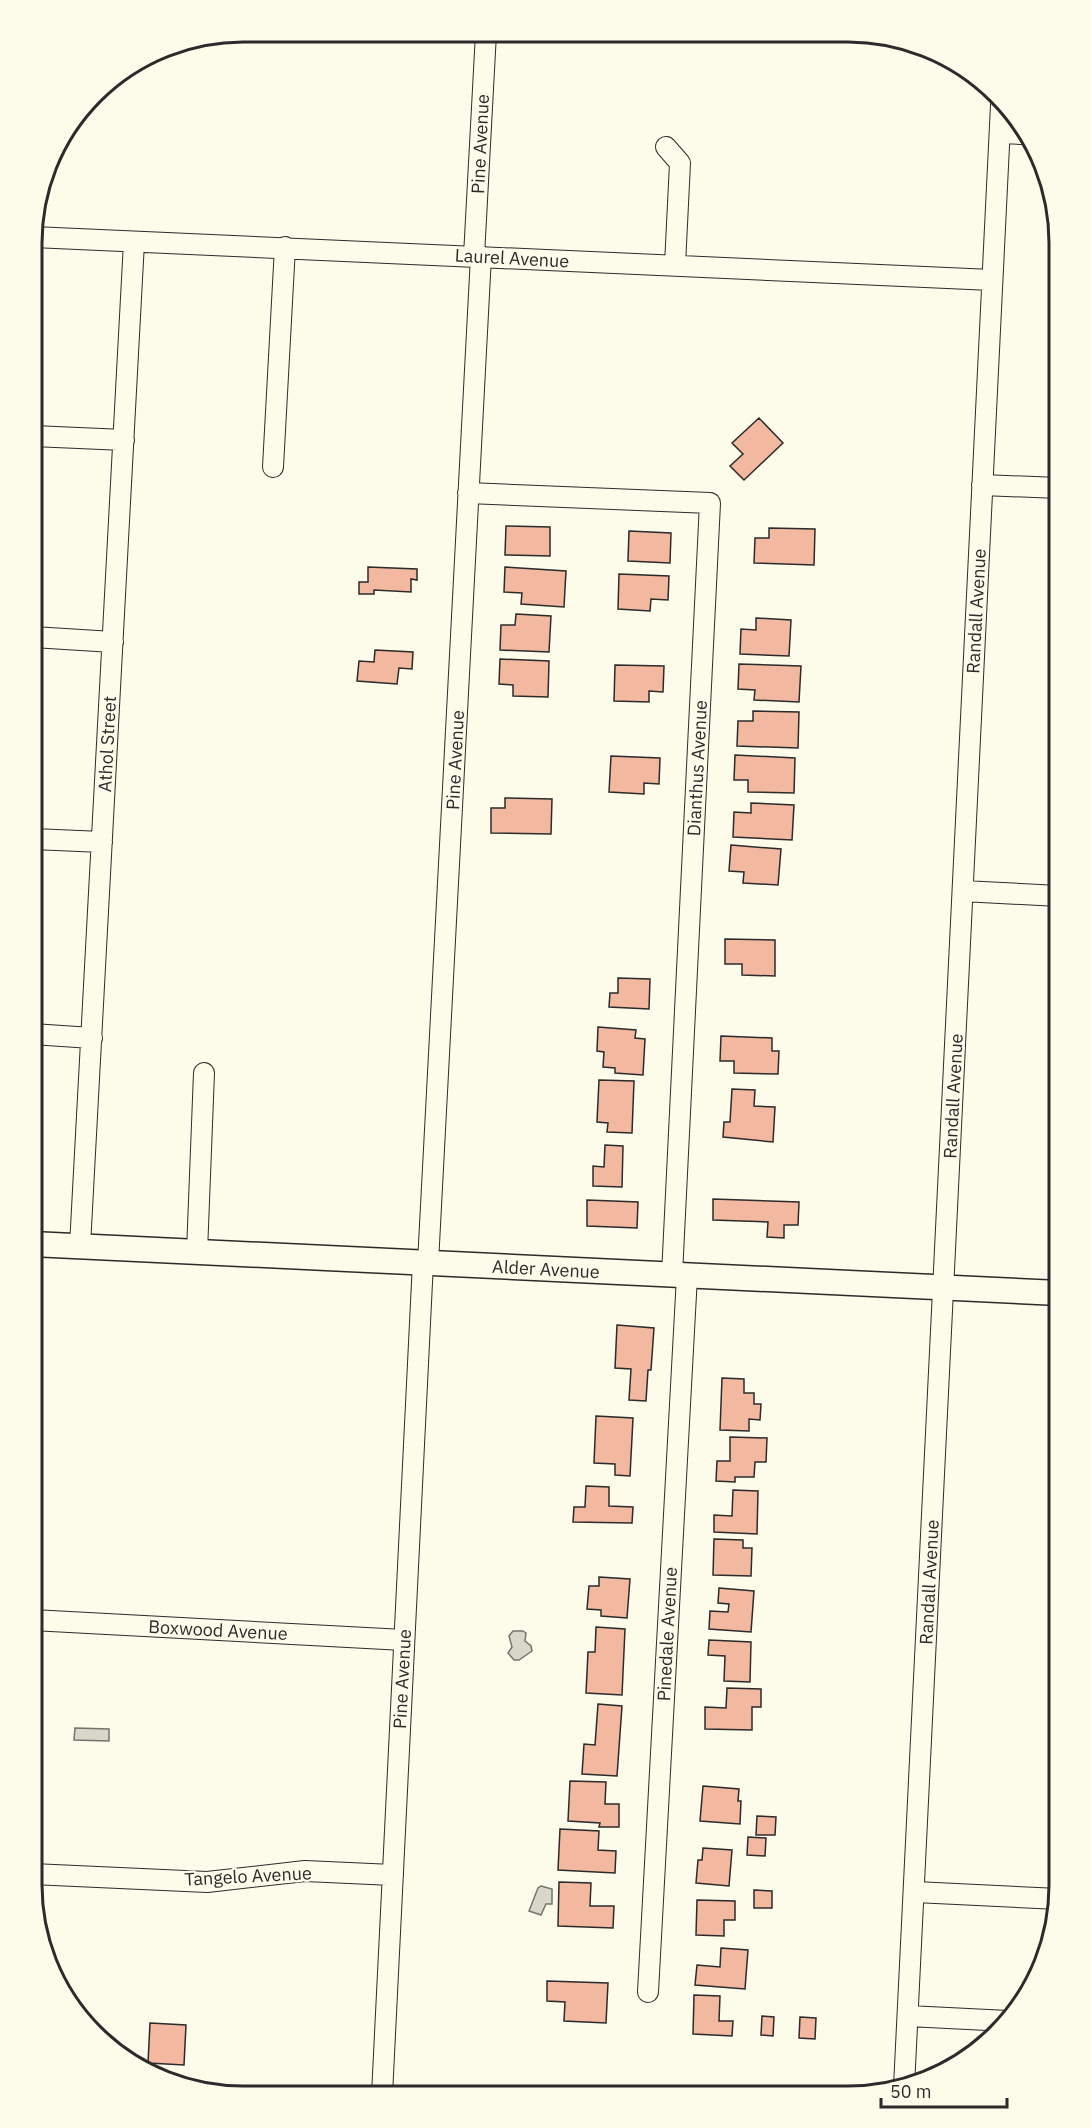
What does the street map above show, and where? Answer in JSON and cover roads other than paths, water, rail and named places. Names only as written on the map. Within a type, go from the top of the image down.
[{"type":"main road","name":"Alder Avenue","points":[[42,1244],[1049,1292]]},
{"type":"street","name":"Pine Avenue","points":[[382,2086],[404,1640],[468,493],[486,42]]},
{"type":"street","name":"Randall Avenue","points":[[905,2077],[1001,113]]},
{"type":"street","points":[[1000,133],[1016,134]]},
{"type":"street","points":[[666,147],[680,163],[675,265]]},
{"type":"street","name":"Laurel Avenue","points":[[42,237],[992,280]]},
{"type":"street","name":"Athol Street","points":[[80,1246],[134,242]]},
{"type":"street","points":[[273,467],[285,247]]},
{"type":"street","points":[[42,436],[124,440]]},
{"type":"street","points":[[982,484],[1049,487]]},
{"type":"street","name":"Dianthus Avenue","points":[[468,493],[710,503],[680,1276]]},
{"type":"street","points":[[42,638],[114,642]]},
{"type":"street","points":[[42,839],[102,842]]},
{"type":"street","points":[[963,891],[1049,895]]},
{"type":"street","points":[[42,1035],[92,1038]]},
{"type":"street","points":[[197,1252],[204,1073]]},
{"type":"street","name":"Pinedale Avenue","points":[[648,1992],[680,1276]]},
{"type":"street","name":"Boxwood Avenue","points":[[42,1621],[404,1640]]},
{"type":"street","name":"Tangelo Avenue","points":[[42,1874],[207,1882],[304,1871],[393,1875]]},
{"type":"street","points":[[915,1892],[1049,1899]]},
{"type":"street","points":[[908,2016],[996,2020]]}]
